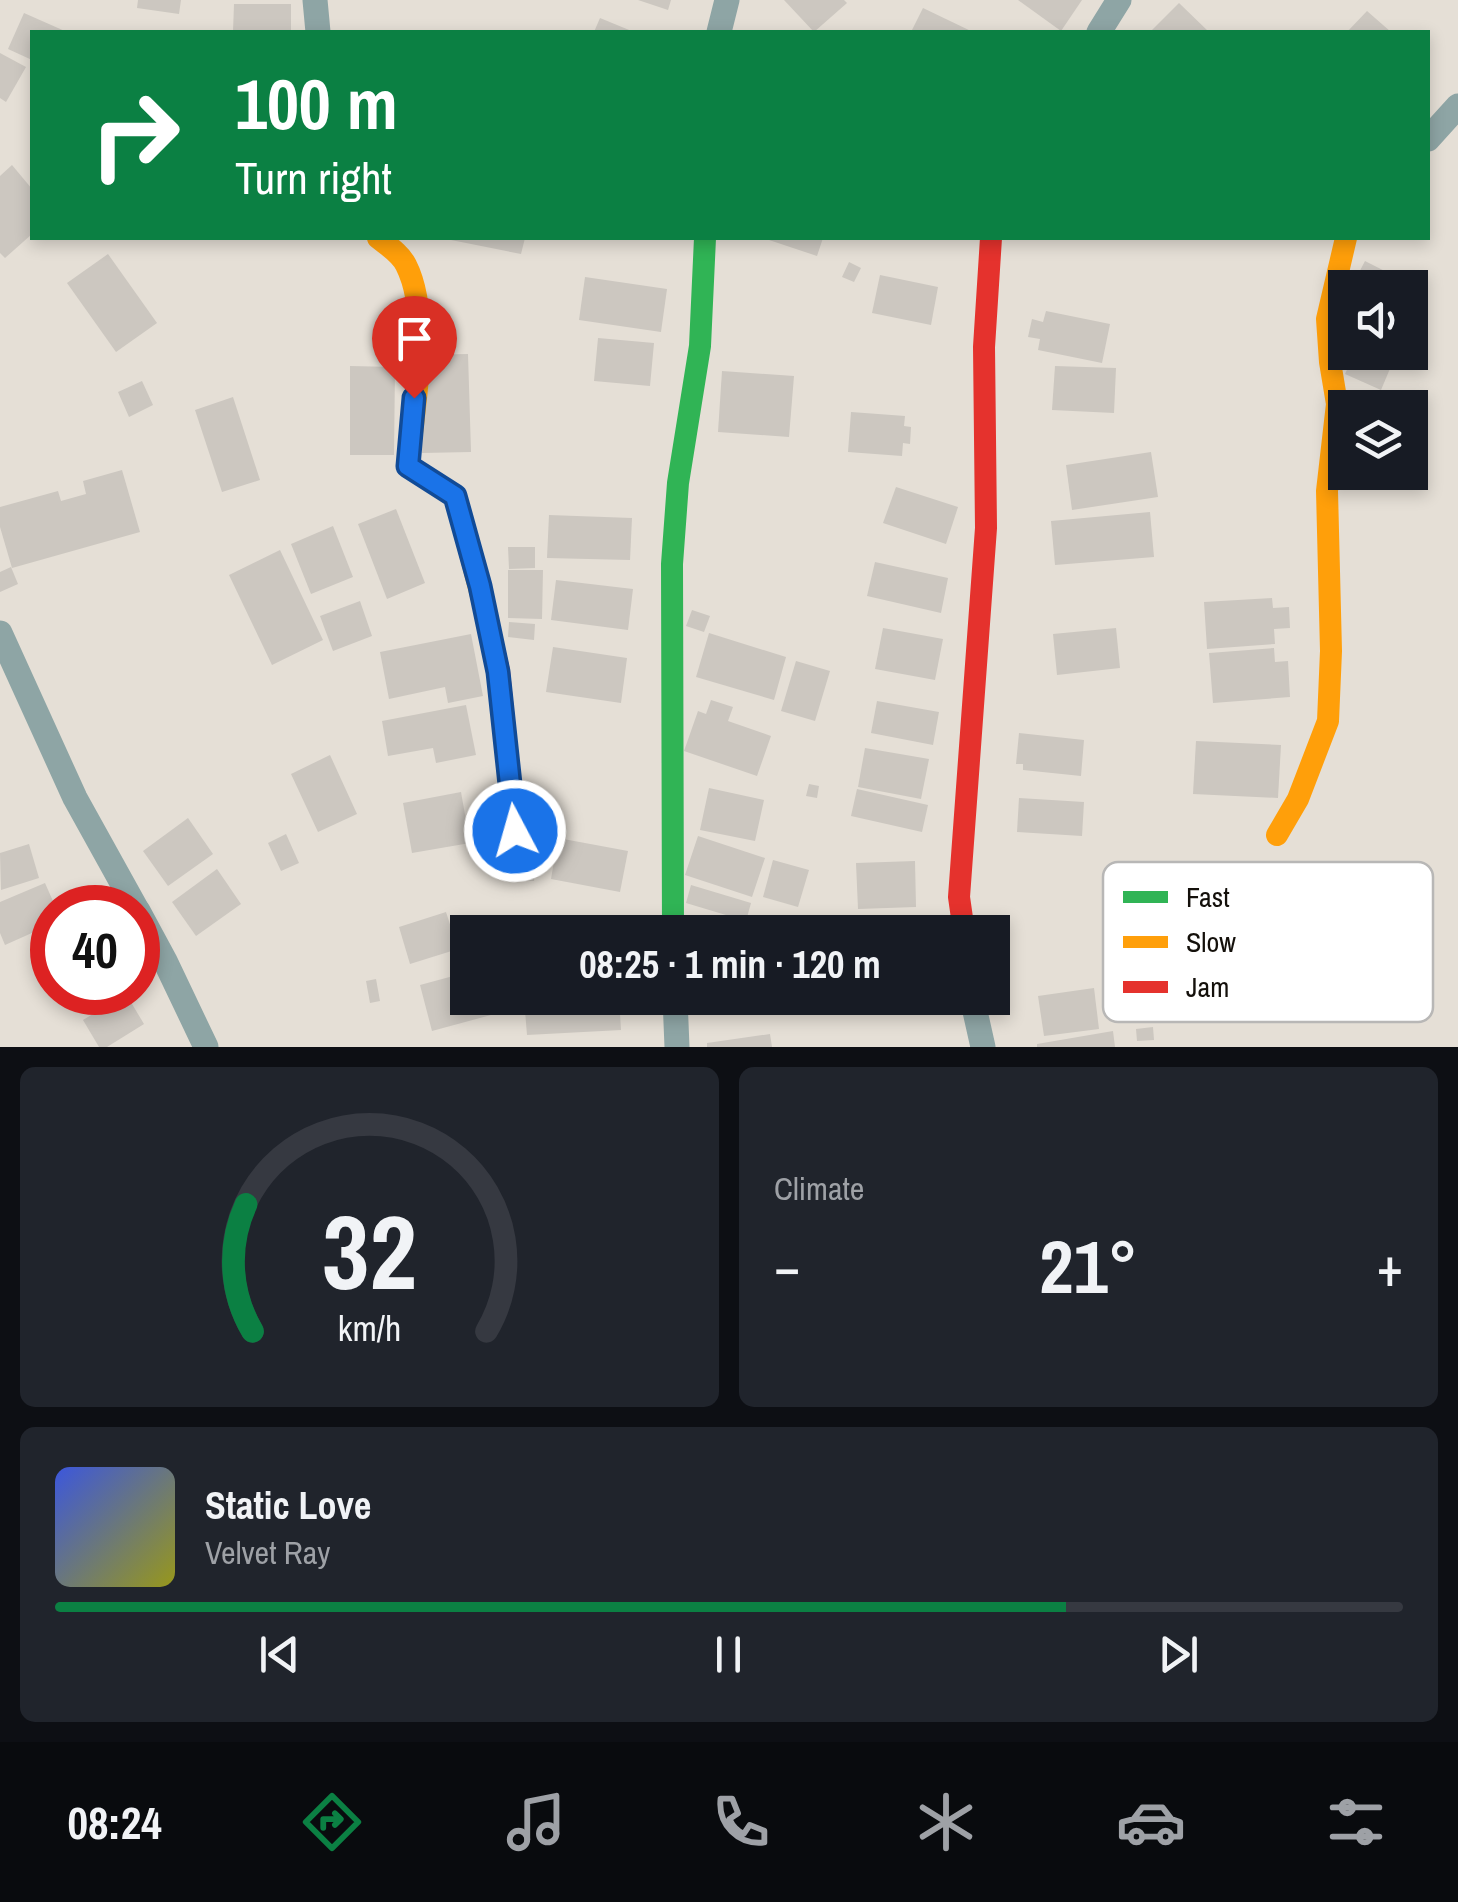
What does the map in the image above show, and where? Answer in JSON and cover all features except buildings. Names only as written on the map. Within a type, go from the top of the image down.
[{"type":"street","points":[[315,0],[318,30]]},
{"type":"street","points":[[720,30],[727,0]]},
{"type":"street","points":[[1100,30],[1119,0]]},
{"type":"street","points":[[1430,136],[1458,106]]},
{"type":"street","points":[[380,240],[406,262],[420,331],[408,466],[455,496],[498,672],[515,831]]},
{"type":"street","points":[[673,915],[672,564],[678,483],[700,346],[705,240]]},
{"type":"street","points":[[962,915],[960,897],[986,528],[984,347],[991,240]]},
{"type":"street","points":[[1277,835],[1298,799],[1328,720],[1332,651],[1326,491],[1337,404],[1328,319],[1346,240]]},
{"type":"street","points":[[0,634],[75,798],[124,885]]},
{"type":"street","points":[[160,951],[206,1047]]},
{"type":"street","points":[[676,1015],[677,1047]]},
{"type":"street","points":[[976,1015],[983,1047]]},
{"type":"traffic: fast","points":[[673,915],[672,564],[678,483],[700,346],[705,240]]},
{"type":"traffic: slow","points":[[381,240],[406,265],[418,310],[419,364],[408,466],[455,496],[486,615]]},
{"type":"traffic: slow","points":[[1277,835],[1298,799],[1328,721],[1331,651],[1327,491],[1337,404],[1327,319],[1346,240]]},
{"type":"traffic: jam","points":[[962,915],[959,897],[986,528],[984,347],[991,240]]},
{"type":"traffic: jam","points":[[486,615],[499,671],[515,831]]},
{"type":"route","points":[[414,398],[408,466],[455,496],[480,586],[498,672],[515,831]]}]
